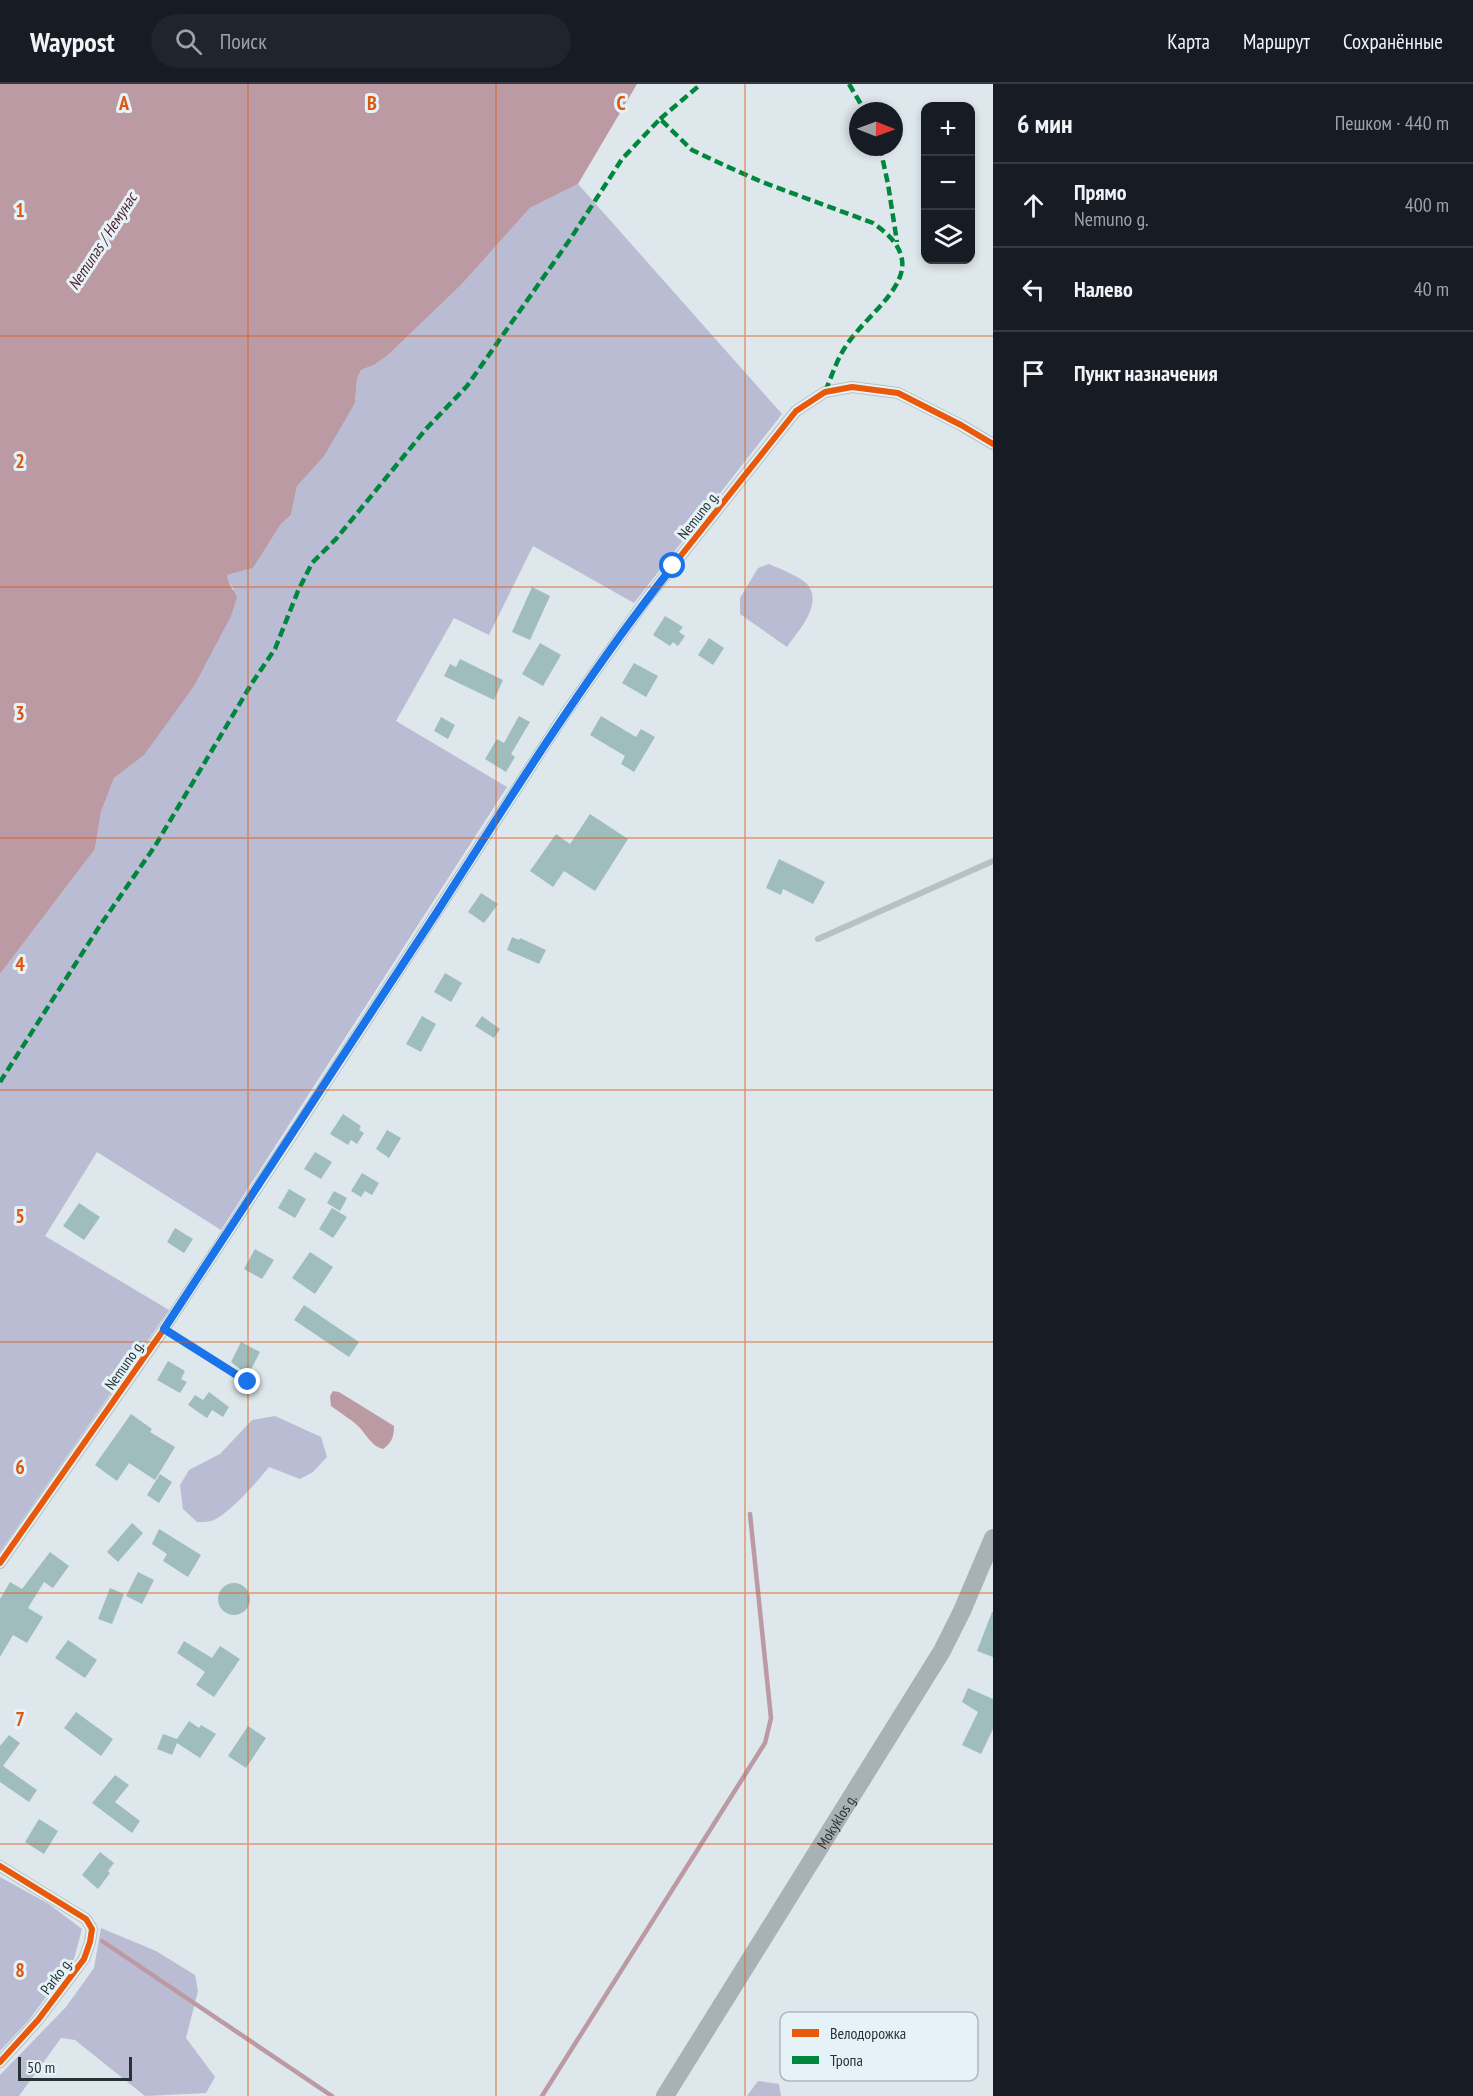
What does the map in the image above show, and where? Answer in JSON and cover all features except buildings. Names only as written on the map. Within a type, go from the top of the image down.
[{"type":"main road","name":"Mokyklos g.","points":[[665,2096],[942,1651],[993,1538]]},
{"type":"street","name":"Nemuno g.","points":[[0,1563],[164,1329],[565,714],[648,597],[796,411],[825,392],[852,387],[898,393],[993,444]]},
{"type":"street","name":"Parko g.","points":[[0,1866],[86,1919],[92,1929],[84,1959],[38,2020],[0,2062]]},
{"type":"lane","points":[[818,939],[993,861]]},
{"type":"lane","points":[[164,1329],[248,1382]]},
{"type":"shaded area","points":[[578,184],[782,414],[634,603],[533,546],[489,635],[454,618],[396,721],[507,787],[221,1230],[97,1152],[45,1236],[169,1310],[0,1552],[0,974],[95,849],[101,812],[114,778],[144,754],[165,724],[234,589],[227,581],[227,575],[253,568],[281,524],[291,515],[297,486],[355,403],[357,379],[361,370],[387,356],[462,284],[530,208]]},
{"type":"shaded area","points":[[769,564],[800,578],[807,584],[813,600],[808,617],[787,647],[740,614],[740,598],[758,568]]},
{"type":"shaded area","points":[[275,1416],[321,1437],[327,1457],[313,1472],[300,1479],[269,1467],[250,1489],[218,1518],[197,1522],[183,1509],[180,1485],[189,1470],[220,1454],[252,1420]]},
{"type":"shaded area","points":[[0,1877],[49,1904],[82,1929],[74,1959],[29,2020],[0,2051]]},
{"type":"shaded area","points":[[101,1928],[156,1951],[195,1975],[198,1991],[186,2038],[215,2077],[206,2093],[145,2096],[75,2040],[61,2038],[19,2096],[0,2096],[0,2075],[66,2007],[94,1968]]},
{"type":"shaded area","points":[[758,2081],[779,2084],[781,2096],[747,2096]]},
{"type":"water","name":"Nemunas / Немунас","points":[[0,84],[637,84],[578,184],[530,208],[462,284],[387,356],[361,370],[357,379],[355,403],[324,456],[297,486],[291,515],[281,524],[253,568],[227,575],[237,597],[231,616],[194,686],[144,755],[114,778],[101,812],[95,849],[0,974]]},
{"type":"water","points":[[333,1391],[339,1392],[394,1426],[389,1444],[383,1449],[375,1445],[356,1424],[331,1406],[330,1396]]},
{"type":"waterway","points":[[542,2096],[765,1743],[771,1718],[750,1514]]},
{"type":"waterway","points":[[102,1941],[332,2096]]},
{"type":"marked path","points":[[660,119],[701,84]]},
{"type":"marked path","points":[[849,84],[860,102]]},
{"type":"marked path","points":[[0,1082],[99,927],[155,846],[252,683],[275,649],[312,563],[336,539],[426,429],[467,386],[571,238],[622,159],[660,119],[692,150],[762,182],[873,223],[893,240],[902,257],[901,273],[883,303],[855,333],[844,349],[825,392]]},
{"type":"marked path","points":[[882,156],[897,242]]},
{"type":"cycle path","points":[[0,1563],[164,1329],[565,714],[648,597],[796,411],[825,392],[852,387],[898,393],[993,444]]},
{"type":"cycle path","points":[[0,1866],[86,1919],[92,1929],[84,1959],[38,2020],[0,2062]]},
{"type":"route","points":[[248,1382],[164,1329],[565,714],[673,566]]}]
